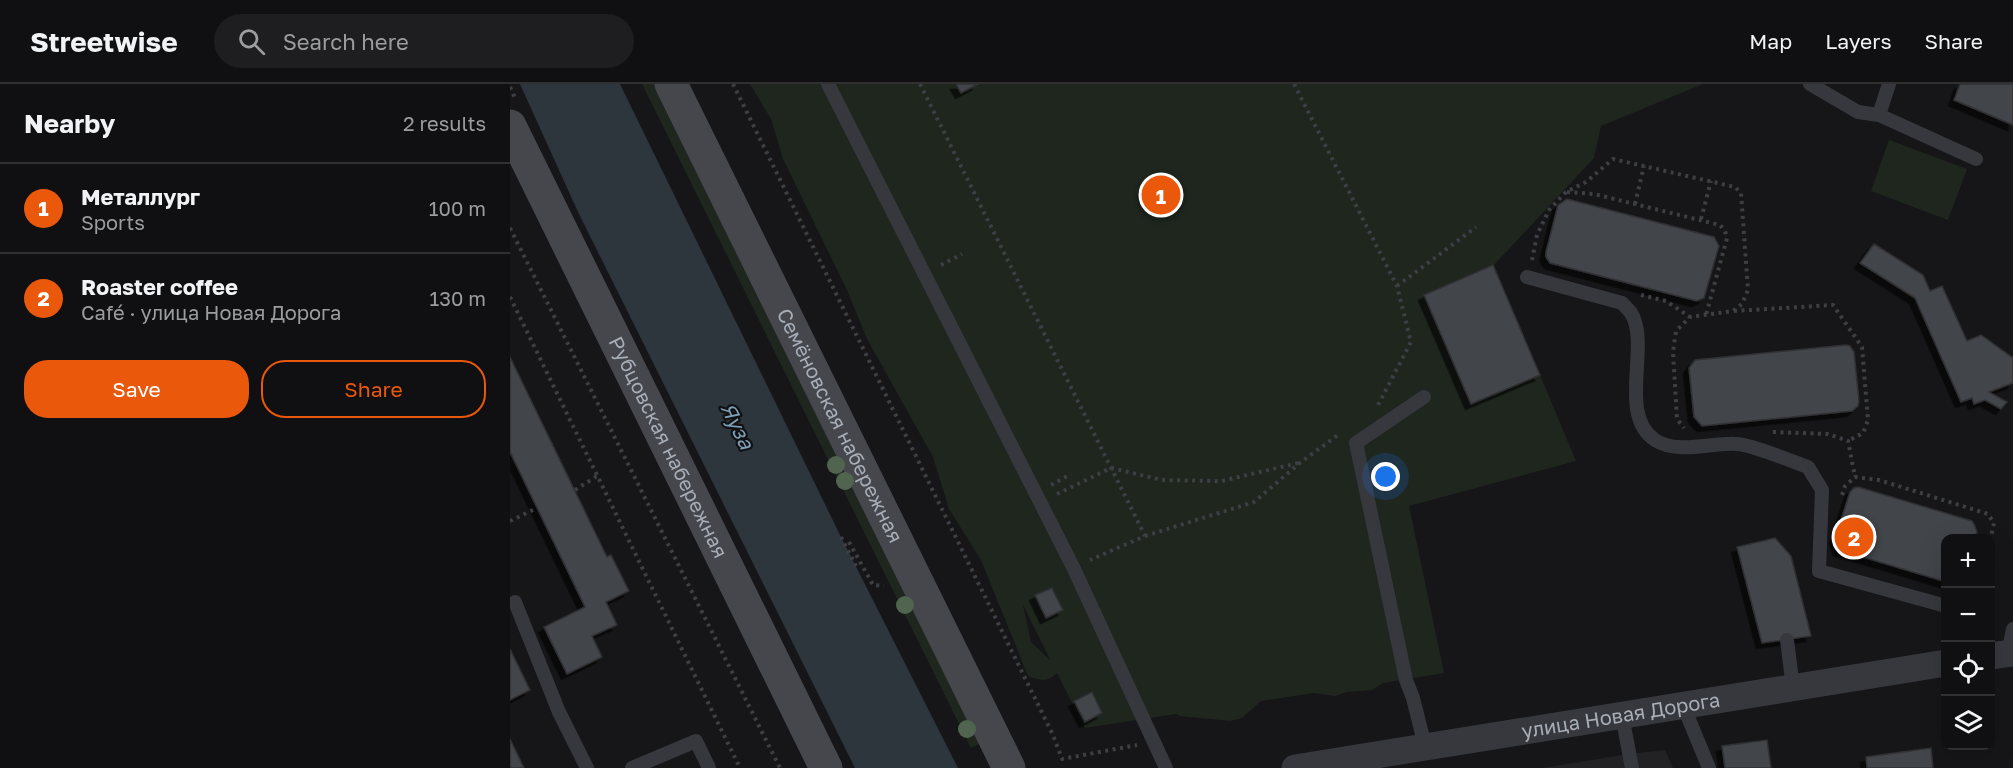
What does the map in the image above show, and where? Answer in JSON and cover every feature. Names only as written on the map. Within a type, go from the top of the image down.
[{"type":"main road","name":"Семёновская набережная","points":[[671,84],[1009,768]]},
{"type":"main road","name":"Рубцовская набережная","points":[[511,131],[826,768]]},
{"type":"street","name":"улица Новая Дорога","points":[[1295,768],[1383,761],[1425,746],[1941,664]]},
{"type":"lane","points":[[828,84],[1074,569],[1166,768]]},
{"type":"lane","points":[[1810,84],[1858,112],[1879,115],[1976,159]]},
{"type":"lane","points":[[1879,115],[1888,84]]},
{"type":"lane","points":[[1527,277],[1622,303],[1632,314],[1637,330],[1636,408],[1643,428],[1655,440],[1671,447],[1739,443],[1808,467],[1822,490],[1819,571],[1941,605]]},
{"type":"lane","points":[[1424,397],[1356,443],[1406,680],[1425,746]]},
{"type":"lane","points":[[512,599],[559,712],[587,768]]},
{"type":"lane","points":[[1787,640],[1793,688]]},
{"type":"lane","points":[[1683,705],[1709,768]]},
{"type":"lane","points":[[1622,715],[1632,768]]},
{"type":"lane","points":[[632,768],[696,741],[710,768]]},
{"type":"path","points":[[733,84],[1053,735],[1062,759],[1154,742]]},
{"type":"path","points":[[920,84],[1145,536]]},
{"type":"path","points":[[1294,84],[1397,286],[1411,342],[1377,407]]},
{"type":"path","points":[[1527,277],[1537,235],[1549,210],[1566,192],[1586,182],[1613,159],[1735,187],[1741,194],[1748,290],[1742,304],[1733,311]]},
{"type":"path","points":[[1635,204],[1644,166]]},
{"type":"path","points":[[1701,219],[1711,181]]},
{"type":"path","points":[[1566,192],[1594,194],[1720,225],[1725,231],[1726,238],[1706,315]]},
{"type":"path","points":[[1397,286],[1476,227]]},
{"type":"path","points":[[510,228],[780,768]]},
{"type":"path","points":[[511,300],[740,768]]},
{"type":"path","points":[[1686,431],[1677,419],[1673,352],[1676,331],[1690,316],[1833,305],[1862,347],[1868,420],[1863,433],[1848,441],[1828,434],[1762,432]]},
{"type":"path","points":[[1074,569],[1120,545],[1254,502],[1301,462],[1339,435]]},
{"type":"path","points":[[1848,441],[1855,477]]},
{"type":"path","points":[[1040,503],[1111,468],[1162,480],[1222,481],[1301,462]]},
{"type":"path","points":[[574,490],[597,476]]},
{"type":"path","points":[[1842,496],[1845,486],[1855,477],[1879,480],[1988,514],[1994,523],[1992,534]]},
{"type":"path","points":[[510,521],[537,508]]},
{"type":"path","points":[[841,537],[856,566]]},
{"type":"path","points":[[849,542],[873,585],[884,586]]},
{"type":"shaded area","points":[[642,84],[655,84],[979,744],[971,748]]},
{"type":"shaded area","points":[[750,84],[1703,84],[1601,126],[1594,158],[1494,265],[1576,461],[1409,506],[1444,673],[1383,683],[1372,690],[1347,692],[1335,696],[1314,693],[1261,701],[1242,718],[1230,721],[1176,714],[1085,728],[1057,673],[1044,680],[1028,676],[981,560],[949,509],[933,457],[867,339],[847,290],[783,159],[771,119]],"holes":[[[1023,605],[1050,660],[1031,642]]]},
{"type":"shaded area","points":[[1889,140],[1967,169],[1948,220],[1871,191]]},
{"type":"shaded area","points":[[1665,750],[1673,768],[1542,768],[1629,754]]},
{"type":"water","name":"Яуза","points":[[520,84],[620,84],[841,537],[958,768],[855,768],[578,212]]},
{"type":"building","points":[[956,84],[978,84],[961,93]]},
{"type":"building","points":[[1960,84],[2013,84],[2013,125],[1954,100]]},
{"type":"building","points":[[1567,199],[1714,237],[1719,246],[1704,298],[1697,301],[1550,263],[1546,252],[1558,205]]},
{"type":"building","points":[[1874,244],[1923,275],[1930,291],[1942,286],[1967,341],[1981,335],[2013,358],[2013,383],[1989,392],[2007,402],[2001,409],[1985,400],[1974,404],[1972,398],[1961,402],[1915,298],[1860,263]]},
{"type":"building","points":[[1493,265],[1540,375],[1471,404],[1424,295]]},
{"type":"building","points":[[1850,346],[1854,352],[1859,401],[1858,406],[1852,411],[1702,426],[1694,417],[1689,368],[1695,360]]},
{"type":"building","points":[[510,357],[607,557],[611,555],[629,591],[606,602],[617,625],[592,636],[602,657],[567,674],[544,627],[585,607],[510,452]]},
{"type":"building","points":[[1858,487],[1972,521],[1976,534],[1941,534],[1941,581],[1839,550],[1835,539],[1850,492]]},
{"type":"building","points":[[1775,538],[1791,556],[1811,636],[1762,643],[1737,547]]},
{"type":"building","points":[[1052,588],[1063,610],[1046,618],[1035,595]]},
{"type":"building","points":[[510,649],[530,690],[510,700]]},
{"type":"building","points":[[1092,692],[1102,713],[1085,722],[1074,701]]},
{"type":"building","points":[[510,739],[524,768],[510,768]]},
{"type":"building","points":[[1767,740],[1771,768],[1725,768],[1722,746]]},
{"type":"building","points":[[1931,748],[1933,768],[1867,768],[1866,757]]},
{"type":"place","name":"Металлург","points":[[1161,195]]},
{"type":"place","name":"Roaster coffee","points":[[1854,537]]}]
